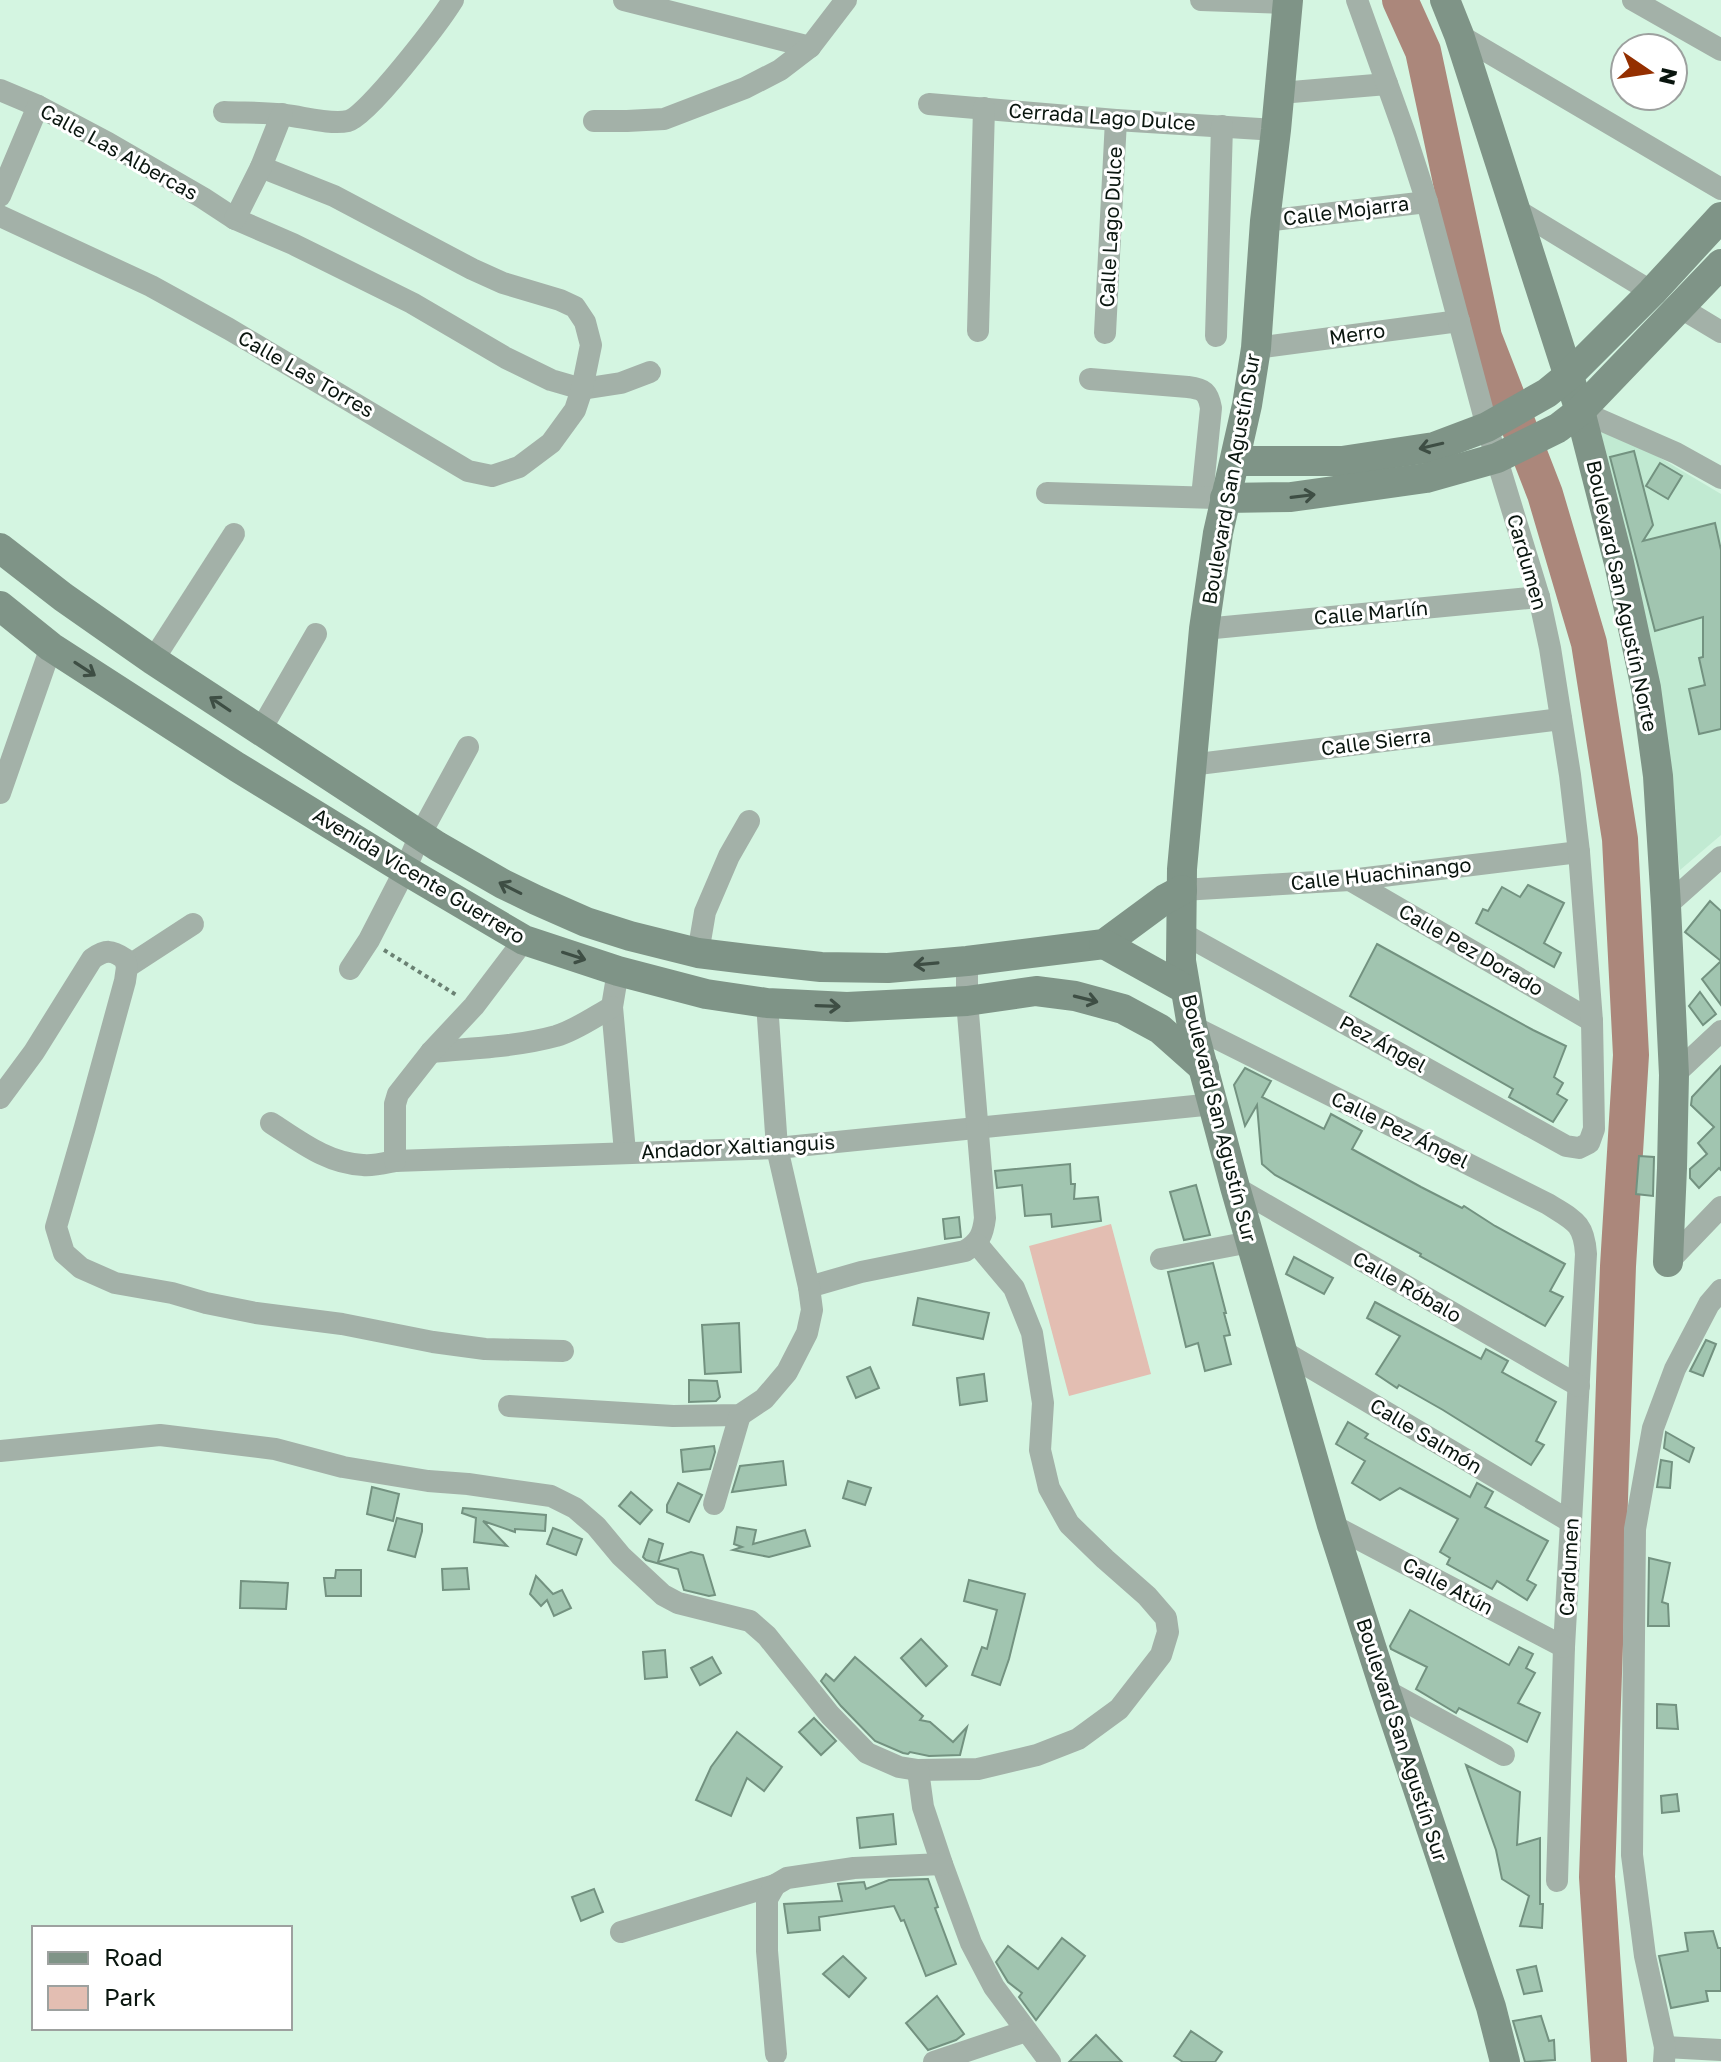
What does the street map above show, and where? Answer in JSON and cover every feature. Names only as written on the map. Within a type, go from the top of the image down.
[{"type":"main road","name":"Boulevard San Agustín Norte","points":[[1445,0],[1517,210],[1558,384],[1619,563],[1646,688],[1658,776],[1674,1075],[1668,1262]]},
{"type":"main road","name":"Boulevard San Agustín Sur","points":[[1288,2],[1265,221],[1256,348],[1235,461],[1214,498],[1190,765],[1181,961],[1192,1026],[1235,1187],[1332,1525],[1491,2007],[1505,2062]]},
{"type":"main road","points":[[1235,461],[1342,461],[1434,447],[1495,422],[1558,384],[1652,292],[1721,217]]},
{"type":"main road","points":[[1214,498],[1291,497],[1368,488],[1426,478],[1504,455],[1569,420],[1721,264]]},
{"type":"main road","name":"Avenida Vicente Guerrero","points":[[0,548],[153,660],[420,835],[503,884],[586,922],[630,936],[698,953],[821,967],[888,968],[1104,944],[1182,890]]},
{"type":"main road","name":"Avenida Vicente Guerrero","points":[[0,606],[51,647],[237,767],[524,940],[618,971],[706,994],[767,1003],[847,1007],[967,1001],[1036,991],[1075,996],[1123,1009],[1160,1029],[1204,1068]]},
{"type":"main road","points":[[1104,944],[1185,989]]},
{"type":"street","points":[[224,112],[348,121],[379,97],[453,0]]},
{"type":"street","points":[[624,0],[810,47]]},
{"type":"street","points":[[594,121],[664,119],[745,88],[780,70],[810,47],[846,0]]},
{"type":"street","points":[[1201,0],[1288,2]]},
{"type":"street","name":"Cardumen","points":[[1357,0],[1427,202],[1459,321],[1495,422],[1550,648],[1579,852],[1592,1021],[1594,1129],[1589,1143]]},
{"type":"street","points":[[1633,0],[1721,50]]},
{"type":"street","points":[[1459,35],[1721,189]]},
{"type":"street","points":[[1280,93],[1387,84]]},
{"type":"street","name":"Calle Las Albercas","points":[[0,90],[108,143],[235,219],[401,297],[506,358],[551,380],[582,389]]},
{"type":"street","name":"Cerrada Lago Dulce","points":[[929,104],[1276,130]]},
{"type":"street","points":[[0,196],[38,106]]},
{"type":"street","points":[[978,331],[984,108]]},
{"type":"street","points":[[235,219],[261,167],[282,114]]},
{"type":"street","name":"Calle Lago Dulce","points":[[1105,333],[1116,120]]},
{"type":"street","points":[[1216,336],[1222,126]]},
{"type":"street","name":"Calle Las Torres","points":[[0,216],[151,286],[203,314],[468,471],[492,476],[519,467],[551,443],[575,410],[591,345],[585,322],[575,307],[503,283],[334,196],[261,167]]},
{"type":"street","name":"Calle Mojarra","points":[[1265,221],[1427,202]]},
{"type":"street","points":[[1517,210],[1652,292]]},
{"type":"street","points":[[1681,308],[1721,332]]},
{"type":"street","name":"Merro","points":[[1256,348],[1459,321]]},
{"type":"street","points":[[582,389],[621,383],[650,372]]},
{"type":"street","points":[[1047,493],[1214,498],[1208,394],[1202,389],[1188,387],[1090,379]]},
{"type":"street","points":[[1569,420],[1676,453],[1721,478]]},
{"type":"street","points":[[153,660],[234,534]]},
{"type":"street","name":"Calle Marlín","points":[[1204,629],[1539,597]]},
{"type":"street","points":[[260,731],[316,634]]},
{"type":"street","points":[[0,793],[4,765],[51,647]]},
{"type":"street","name":"Calle Sierra","points":[[1190,765],[1561,719]]},
{"type":"street","points":[[350,969],[369,940],[420,835],[468,747]]},
{"type":"street","points":[[698,953],[705,912],[729,856],[749,821]]},
{"type":"street","name":"Calle Huachinango","points":[[1182,890],[1350,880],[1579,852]]},
{"type":"street","points":[[1666,906],[1721,857]]},
{"type":"street","name":"Calle Pez Dorado","points":[[1350,880],[1592,1021]]},
{"type":"street","points":[[127,967],[193,924]]},
{"type":"street","name":"Pez Ángel","points":[[1180,932],[1566,1146],[1579,1148],[1589,1143]]},
{"type":"street","points":[[395,1161],[395,1104],[398,1094],[431,1052],[474,1006],[524,940]]},
{"type":"street","points":[[0,1098],[34,1052],[92,959],[104,951],[113,951],[125,959],[127,967],[56,1227],[64,1253],[72,1261],[115,1283],[256,1313],[342,1324],[472,1347],[563,1351]]},
{"type":"street","points":[[809,1287],[861,1272],[965,1251],[977,1244],[983,1233],[985,1218],[967,1001],[967,961]]},
{"type":"street","points":[[618,971],[612,1007],[625,1152]]},
{"type":"street","points":[[509,1406],[673,1416],[740,1415],[764,1399],[787,1372],[807,1333],[812,1310],[777,1148],[767,1003]]},
{"type":"street","points":[[431,1052],[528,1042],[558,1035],[612,1007]]},
{"type":"street","name":"Calle Pez Ángel","points":[[1192,1026],[1548,1204],[1575,1221],[1585,1236],[1586,1254]]},
{"type":"street","points":[[1674,1075],[1721,1031]]},
{"type":"street","name":"Andador Xaltianguis","points":[[271,1123],[337,1161],[364,1166],[395,1161],[777,1148],[1214,1104]]},
{"type":"street","name":"Calle Róbalo","points":[[1235,1187],[1579,1386]]},
{"type":"street","points":[[1668,1262],[1721,1207]]},
{"type":"street","points":[[1161,1259],[1250,1242]]},
{"type":"street","points":[[0,1451],[160,1435],[275,1449],[343,1467],[428,1481],[551,1496],[575,1508],[596,1526],[621,1556],[663,1595],[678,1603],[750,1621],[767,1636],[830,1715],[867,1753],[899,1767],[918,1770],[978,1769],[1037,1755],[1078,1739],[1119,1709],[1161,1655],[1168,1632],[1166,1618],[1147,1596],[1069,1524],[1049,1488],[1040,1450],[1043,1403],[1032,1333],[1014,1288],[977,1244]]},
{"type":"street","name":"Cardumen","points":[[1557,1881],[1564,1647],[1586,1254]]},
{"type":"street","points":[[1721,1290],[1709,1304],[1675,1369],[1653,1428],[1635,1529],[1632,1855],[1645,1956],[1664,2054],[1721,2050]]},
{"type":"street","name":"Calle Salmón","points":[[1281,1350],[1571,1522]]},
{"type":"street","points":[[714,1504],[740,1415]]},
{"type":"street","name":"Calle Atún","points":[[1332,1525],[1564,1647]]},
{"type":"street","points":[[1385,1690],[1504,1755]]},
{"type":"street","points":[[918,1770],[923,1807],[971,1943],[994,1987],[1050,2062]]},
{"type":"street","points":[[621,1932],[775,1885],[787,1878],[854,1868],[942,1864]]},
{"type":"street","points":[[775,1885],[767,1899],[767,1951],[776,2054]]},
{"type":"street","points":[[934,2062],[1026,2031]]},
{"type":"path","points":[[369,940],[474,1006]]},
{"type":"shaded area","points":[[1615,431],[1721,494],[1721,835],[1680,870],[1664,736],[1601,432]]},
{"type":"green space","points":[[1111,1224],[1151,1374],[1069,1396],[1029,1246]]},
{"type":"building","points":[[1634,451],[1653,525],[1643,541],[1715,523],[1721,550],[1721,729],[1699,734],[1689,689],[1705,685],[1699,658],[1703,657],[1703,617],[1655,631],[1610,457]]},
{"type":"building","points":[[1660,463],[1682,476],[1668,499],[1646,486]]},
{"type":"building","points":[[1528,885],[1564,903],[1544,943],[1561,953],[1554,967],[1476,923],[1483,909],[1488,911],[1502,887],[1520,897]]},
{"type":"building","points":[[1710,901],[1721,911],[1721,961],[1685,932]]},
{"type":"building","points":[[1377,944],[1566,1046],[1554,1077],[1563,1083],[1557,1094],[1567,1100],[1553,1122],[1509,1097],[1513,1089],[1350,996]]},
{"type":"building","points":[[1721,961],[1721,1005],[1702,979]]},
{"type":"building","points":[[1700,992],[1716,1014],[1703,1025],[1689,1006]]},
{"type":"building","points":[[1721,1066],[1721,1170],[1719,1168],[1699,1188],[1690,1178],[1690,1169],[1707,1154],[1698,1143],[1714,1127],[1691,1105],[1692,1097]]},
{"type":"building","points":[[1245,1068],[1271,1081],[1262,1097],[1324,1129],[1331,1114],[1362,1131],[1352,1149],[1462,1208],[1464,1206],[1565,1264],[1550,1291],[1563,1297],[1545,1326],[1275,1175],[1262,1164],[1257,1105],[1245,1126],[1234,1085]]},
{"type":"building","points":[[1639,1156],[1654,1157],[1653,1196],[1636,1194]]},
{"type":"building","points":[[1070,1164],[1071,1184],[1075,1184],[1074,1199],[1098,1197],[1101,1221],[1052,1227],[1051,1214],[1025,1216],[1022,1185],[997,1188],[995,1171]]},
{"type":"building","points":[[1196,1185],[1210,1235],[1184,1240],[1170,1192]]},
{"type":"building","points":[[959,1217],[961,1237],[945,1239],[943,1219]]},
{"type":"building","points":[[1294,1257],[1333,1278],[1324,1294],[1286,1274]]},
{"type":"building","points":[[1213,1263],[1230,1335],[1224,1336],[1231,1364],[1205,1371],[1198,1343],[1186,1347],[1168,1272]]},
{"type":"building","points":[[918,1298],[989,1313],[983,1339],[913,1325]]},
{"type":"building","points":[[1375,1302],[1481,1359],[1486,1349],[1508,1361],[1502,1372],[1556,1402],[1536,1441],[1544,1445],[1531,1465],[1443,1410],[1376,1374],[1400,1336],[1367,1318]]},
{"type":"building","points":[[739,1323],[741,1372],[705,1374],[702,1325]]},
{"type":"building","points":[[1706,1340],[1716,1344],[1703,1376],[1690,1371]]},
{"type":"building","points":[[870,1367],[879,1388],[856,1398],[847,1377]]},
{"type":"building","points":[[984,1374],[987,1401],[960,1405],[957,1378]]},
{"type":"building","points":[[689,1380],[717,1381],[720,1397],[716,1401],[689,1402]]},
{"type":"building","points":[[1348,1422],[1368,1434],[1365,1438],[1470,1497],[1477,1483],[1493,1492],[1485,1507],[1548,1541],[1527,1580],[1536,1585],[1527,1600],[1497,1581],[1492,1589],[1447,1564],[1450,1558],[1440,1552],[1458,1519],[1400,1488],[1380,1500],[1352,1483],[1365,1461],[1336,1444]]},
{"type":"building","points":[[1666,1432],[1694,1448],[1689,1462],[1664,1448]]},
{"type":"building","points":[[714,1446],[710,1469],[683,1472],[681,1450]]},
{"type":"building","points":[[1661,1460],[1672,1462],[1670,1488],[1657,1487]]},
{"type":"building","points":[[783,1461],[786,1485],[732,1492],[740,1466]]},
{"type":"building","points":[[848,1481],[871,1488],[865,1505],[843,1498]]},
{"type":"building","points":[[678,1483],[702,1495],[689,1522],[667,1512],[667,1505]]},
{"type":"building","points":[[372,1487],[399,1494],[393,1521],[367,1514]]},
{"type":"building","points":[[631,1492],[652,1510],[640,1524],[619,1506]]},
{"type":"building","points":[[463,1508],[546,1515],[545,1531],[515,1529],[515,1532],[483,1521],[507,1546],[474,1542],[476,1518],[462,1513]]},
{"type":"building","points":[[397,1518],[422,1524],[415,1557],[388,1550]]},
{"type":"building","points":[[737,1527],[756,1530],[753,1544],[805,1530],[810,1546],[769,1557],[733,1550],[742,1547],[734,1544]]},
{"type":"building","points":[[553,1528],[582,1539],[576,1555],[547,1544]]},
{"type":"building","points":[[649,1539],[663,1544],[658,1562],[691,1552],[703,1555],[715,1595],[684,1590],[678,1569],[646,1560],[643,1557]]},
{"type":"building","points":[[1649,1558],[1670,1563],[1662,1602],[1668,1604],[1669,1626],[1648,1626]]},
{"type":"building","points":[[467,1568],[469,1589],[443,1590],[442,1569]]},
{"type":"building","points":[[336,1570],[361,1570],[361,1596],[326,1596],[324,1578],[335,1578]]},
{"type":"building","points":[[536,1576],[553,1594],[562,1590],[571,1608],[554,1616],[547,1600],[541,1606],[530,1594]]},
{"type":"building","points":[[969,1580],[1025,1594],[1000,1685],[972,1675],[982,1647],[987,1649],[997,1610],[964,1601]]},
{"type":"building","points":[[241,1581],[288,1583],[286,1609],[240,1608]]},
{"type":"building","points":[[1410,1610],[1509,1665],[1519,1647],[1533,1654],[1526,1668],[1535,1673],[1518,1703],[1540,1713],[1527,1742],[1459,1708],[1456,1713],[1416,1689],[1427,1667],[1390,1646]]},
{"type":"building","points":[[921,1639],[947,1666],[926,1686],[901,1658]]},
{"type":"building","points":[[665,1650],[667,1677],[645,1679],[643,1652]]},
{"type":"building","points":[[712,1657],[721,1673],[700,1685],[691,1668]]},
{"type":"building","points":[[855,1657],[923,1716],[920,1720],[930,1722],[953,1742],[967,1727],[960,1755],[908,1754],[875,1741],[821,1681],[826,1674],[834,1681]]},
{"type":"building","points":[[1657,1704],[1676,1705],[1678,1729],[1657,1728]]},
{"type":"building","points":[[814,1718],[836,1741],[821,1755],[799,1732]]},
{"type":"building","points":[[737,1732],[782,1767],[764,1791],[747,1778],[731,1816],[696,1800],[711,1767]]},
{"type":"building","points":[[1466,1765],[1520,1792],[1517,1845],[1540,1838],[1542,1928],[1520,1926],[1529,1896],[1502,1879],[1496,1850]]},
{"type":"building","points":[[1677,1794],[1679,1811],[1662,1813],[1661,1796]]},
{"type":"building","points":[[893,1814],[896,1844],[860,1848],[857,1818]]},
{"type":"building","points":[[928,1879],[938,1907],[935,1908],[956,1964],[926,1976],[904,1920],[901,1921],[894,1906],[819,1917],[820,1930],[788,1933],[784,1904],[842,1901],[838,1884],[864,1882],[866,1889],[889,1880]]},
{"type":"building","points":[[594,1889],[603,1912],[581,1921],[572,1897]]},
{"type":"building","points":[[1713,1931],[1718,1948],[1721,1948],[1721,1991],[1706,1991],[1708,2001],[1671,2008],[1659,1956],[1688,1951],[1685,1933]]},
{"type":"building","points":[[1062,1938],[1085,1956],[1036,2020],[1019,1997],[1022,1993],[1008,1982],[996,1962],[1008,1946],[1038,1969]]},
{"type":"building","points":[[843,1956],[866,1978],[849,1997],[823,1974]]},
{"type":"building","points":[[1536,1966],[1542,1991],[1524,1994],[1517,1970]]},
{"type":"building","points":[[937,1996],[964,2034],[928,2050],[906,2023]]},
{"type":"building","points":[[1541,2016],[1549,2041],[1554,2040],[1555,2060],[1525,2062],[1513,2021]]},
{"type":"building","points":[[1191,2031],[1222,2052],[1215,2062],[1183,2062],[1174,2056]]},
{"type":"building","points":[[1096,2035],[1122,2062],[1069,2062]]},
{"type":"waterway","points":[[1400,0],[1423,51],[1484,337],[1545,494],[1589,643],[1620,839],[1631,1055],[1618,1266],[1597,1877],[1609,2062]]}]
